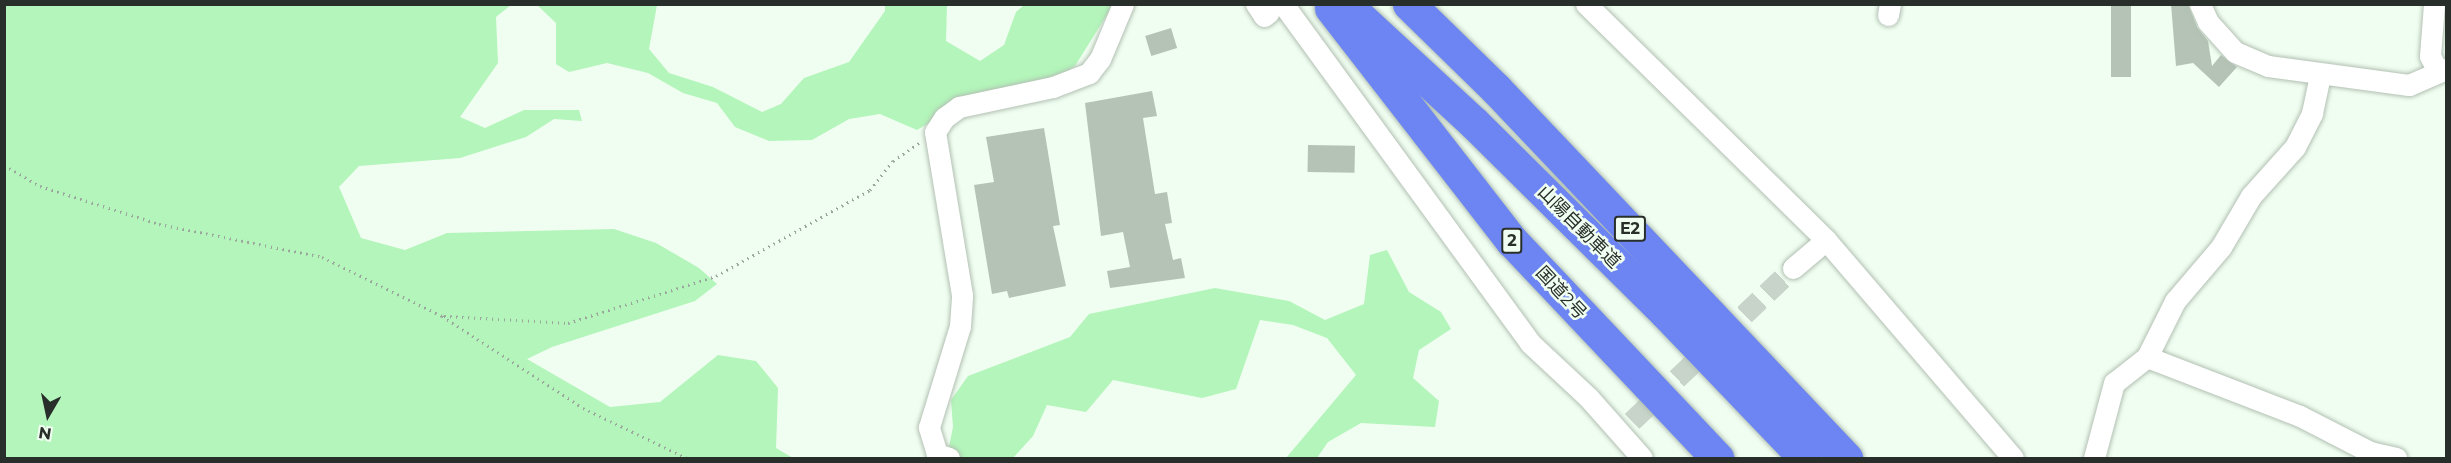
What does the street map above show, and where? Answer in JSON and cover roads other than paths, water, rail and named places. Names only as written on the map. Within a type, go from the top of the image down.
[{"type":"highway","name":"国道2号","points":[[1328,4],[1355,44],[1512,242],[1717,459]]},
{"type":"highway","name":"山陽自動車道","points":[[1345,4],[1402,54],[1665,312],[1805,459]]},
{"type":"highway","name":"山陽自動車道","points":[[1409,4],[1520,114],[1846,459]]},
{"type":"street","points":[[949,459],[937,454],[929,427],[960,326],[962,295],[935,132],[944,118],[959,107],[1053,87],[1089,74],[1123,4]]},
{"type":"street","points":[[1587,4],[1826,240],[2013,459]]},
{"type":"street","points":[[2199,4],[2208,22],[2235,52],[2268,66],[2320,76],[2409,85],[2442,70],[2430,56],[2434,4]]},
{"type":"street","points":[[1269,7],[1530,343],[1626,427],[1642,459]]},
{"type":"street","points":[[2094,459],[2111,388],[2147,357],[2175,301],[2221,247],[2251,195],[2305,131],[2320,76]]},
{"type":"street","points":[[1793,268],[1826,240]]},
{"type":"street","points":[[2147,357],[2300,416],[2370,452],[2396,459]]},
{"type":"tunnel","points":[[1632,421],[1793,268]]}]
